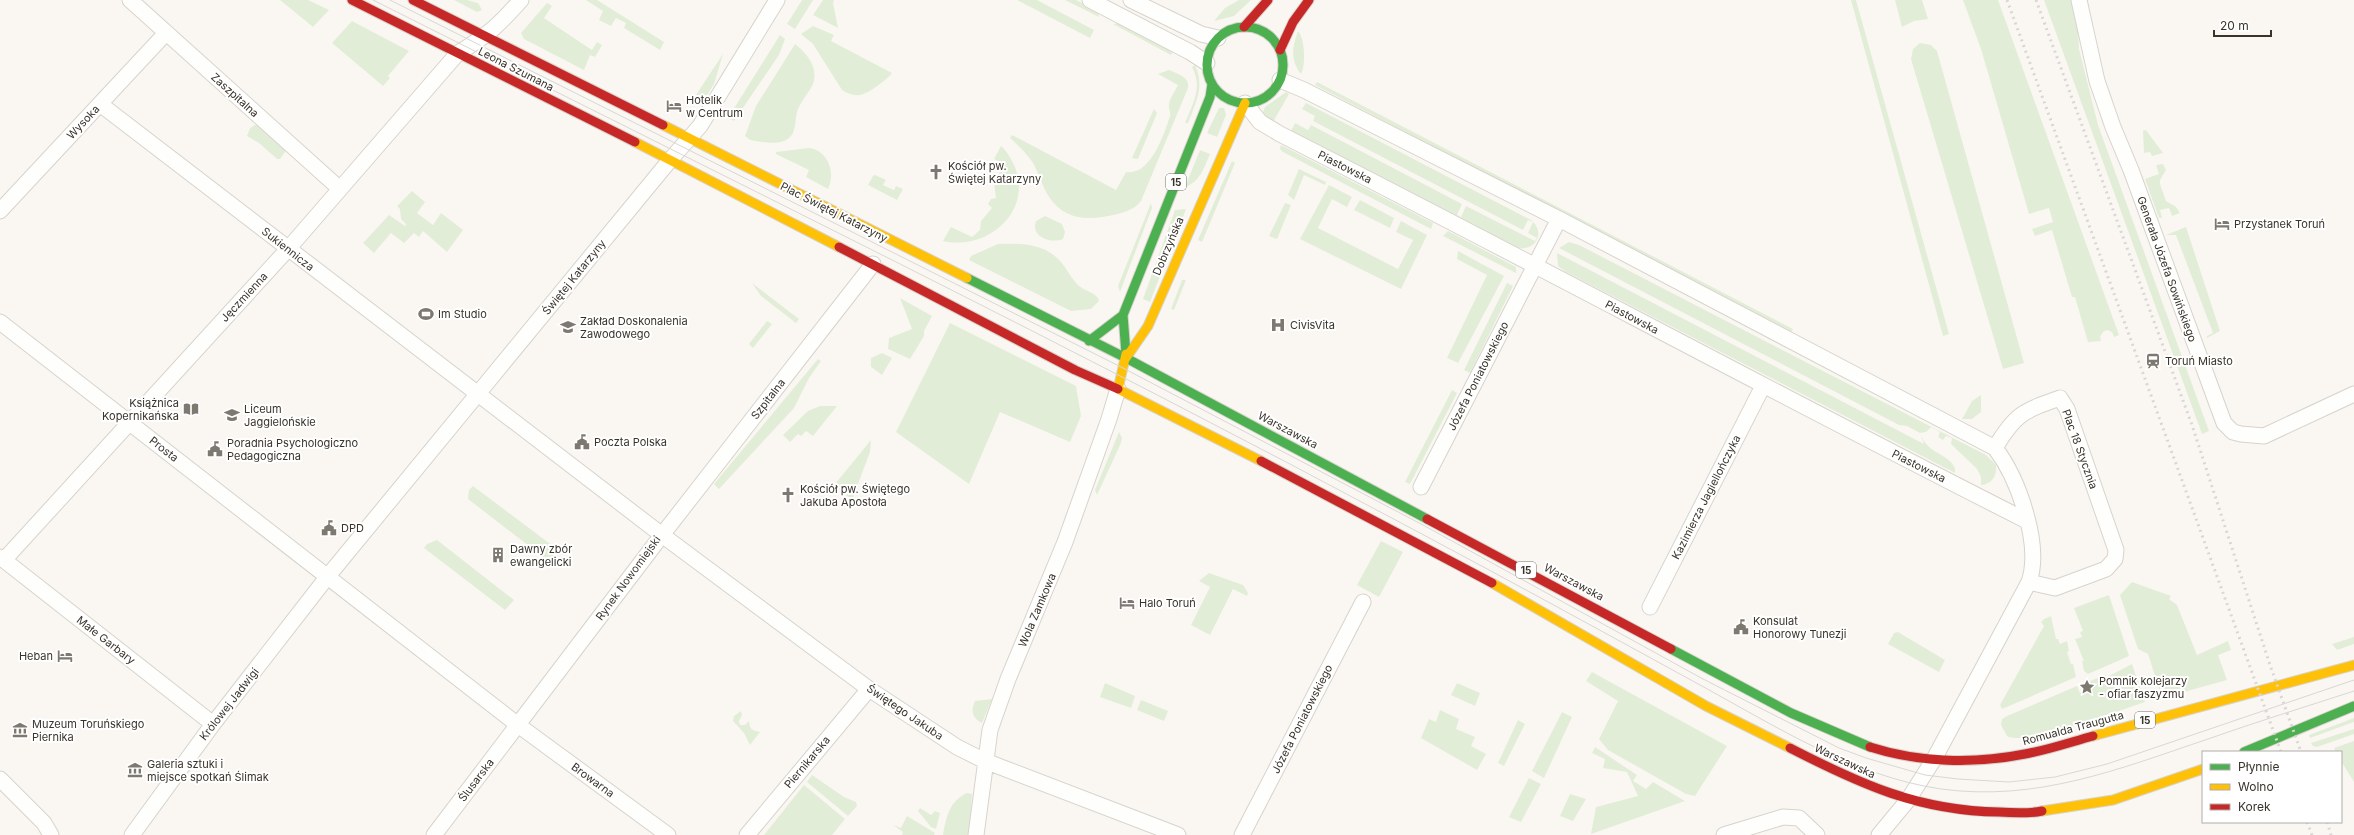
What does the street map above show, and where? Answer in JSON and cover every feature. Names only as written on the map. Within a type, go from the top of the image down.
[{"type":"main road","name":"Leona Szumana","points":[[352,0],[670,160]]},
{"type":"main road","name":"Leona Szumana","points":[[413,0],[690,138]]},
{"type":"main road","points":[[1244,27],[1268,0]]},
{"type":"main road","points":[[1280,50],[1293,22],[1309,0]]},
{"type":"main road","points":[[1207,64],[1210,51],[1218,38],[1232,29],[1244,27],[1264,32],[1273,39],[1280,50],[1283,70],[1280,80],[1267,96],[1258,101],[1245,103],[1233,101],[1221,94],[1212,84]]},
{"type":"main road","name":"15","points":[[1207,64],[1212,84]]},
{"type":"main road","name":"Dobrzyńska","points":[[1126,358],[1123,315],[1210,97],[1212,84]]},
{"type":"main road","name":"Dobrzyńska","points":[[1126,358],[1148,326],[1168,276],[1245,103]]},
{"type":"main road","name":"Plac Świętej Katarzyny","points":[[690,138],[1089,341],[1126,358]]},
{"type":"main road","points":[[670,160],[1075,370],[1118,389]]},
{"type":"main road","points":[[1089,341],[1123,315]]},
{"type":"main road","name":"15","points":[[1118,389],[1126,358]]},
{"type":"main road","name":"Warszawska","points":[[1126,358],[1631,626],[1791,713],[1868,747],[1934,759]]},
{"type":"main road","name":"Warszawska","points":[[1118,389],[1172,415],[1523,598],[1706,706],[1839,773],[1908,800]]},
{"type":"main road","name":"Romualda Traugutta","points":[[1934,759],[1970,760],[2026,754],[2354,665]]},
{"type":"main road","points":[[2246,751],[2354,706]]},
{"type":"main road","name":"15","points":[[1908,800],[1983,812],[2032,813],[2113,800],[2202,768]]},
{"type":"street","name":"Zaszpitalna","points":[[130,0],[340,189]]},
{"type":"street","name":"Jęczmienna","points":[[2,559],[288,249],[458,53],[485,37],[498,27],[521,0]]},
{"type":"street","points":[[690,138],[706,117],[777,0]]},
{"type":"street","points":[[1090,0],[1190,52],[1207,64]]},
{"type":"street","points":[[1131,0],[1201,34],[1218,38]]},
{"type":"street","name":"Generała Józefa Sowińskiego","points":[[2079,0],[2097,81],[2113,127],[2134,177],[2224,423],[2233,432],[2264,436],[2354,394]]},
{"type":"street","name":"Wysoka","points":[[0,210],[166,33]]},
{"type":"street","points":[[1280,80],[1304,90],[1558,219],[1995,448],[2004,460],[2013,478],[2027,521],[2033,558],[2033,571],[2029,582],[1934,759],[1908,800],[1879,835]]},
{"type":"street","name":"Piastowska","points":[[1245,103],[1260,122],[1280,134],[1535,265],[1762,386],[2027,521]]},
{"type":"street","name":"Sukiennicza","points":[[100,104],[478,394]]},
{"type":"street","name":"Świętej Katarzyny","points":[[478,394],[670,160],[690,138]]},
{"type":"street","name":"Józefa Poniatowskiego","points":[[1421,487],[1558,219]]},
{"type":"street","name":"Szpitalna","points":[[662,535],[873,264]]},
{"type":"street","name":"Prosta","points":[[0,322],[328,576]]},
{"type":"street","name":"Kazimierza Jagiellończyka","points":[[1650,607],[1762,386]]},
{"type":"street","name":"Wola Zamkowa","points":[[976,835],[990,730],[1000,700],[1065,542],[1110,419],[1118,389]]},
{"type":"street","points":[[478,394],[328,576],[518,725]]},
{"type":"street","name":"Rynek Nowomiejski","points":[[478,394],[662,535],[518,725]]},
{"type":"street","name":"Plac 18 Stycznia","points":[[1995,448],[2015,418],[2029,409],[2060,398],[2067,409],[2116,550],[2115,559],[2106,569],[2055,588],[2044,587],[2029,582]]},
{"type":"street","name":"Świętego Jakuba","points":[[662,535],[869,689],[957,747],[985,761],[1178,835]]},
{"type":"street","name":"Małe Garbary","points":[[2,559],[213,724]]},
{"type":"street","name":"Królowej Jadwigi","points":[[132,835],[213,724],[328,576]]},
{"type":"street","name":"Józefa Poniatowskiego","points":[[1242,835],[1363,602]]},
{"type":"street","name":"Piernikarska","points":[[747,835],[869,689]]},
{"type":"street","name":"Ślusarska","points":[[434,835],[518,725]]},
{"type":"street","name":"Browarna","points":[[518,725],[668,835]]},
{"type":"street","points":[[0,778],[44,823],[51,835]]},
{"type":"street","points":[[1724,835],[1767,820],[1792,817],[1804,822],[1817,835]]},
{"type":"green space","points":[[280,0],[308,0],[329,10],[313,27]]},
{"type":"green space","points":[[454,0],[467,0],[478,3],[482,10],[477,12]]},
{"type":"green space","points":[[586,0],[597,0],[664,42],[660,50],[624,28],[626,23],[616,18],[611,26],[599,20],[603,11]]},
{"type":"green space","points":[[802,0],[813,0],[795,29],[787,24]]},
{"type":"green space","points":[[823,0],[834,0],[833,3],[838,28],[813,15]]},
{"type":"green space","points":[[1017,0],[1037,0],[1094,30],[1090,38]]},
{"type":"green space","points":[[1065,0],[1076,0],[1098,12],[1099,17]]},
{"type":"green space","points":[[1239,0],[1251,0],[1234,16],[1214,21],[1225,8]]},
{"type":"green space","points":[[1851,0],[1856,0],[1949,334],[1943,336]]},
{"type":"green space","points":[[1895,0],[1922,0],[1928,19],[1914,21],[1902,27]]},
{"type":"green space","points":[[1963,0],[1998,0],[2119,335],[2114,337],[2112,332],[2107,330],[2103,332],[2100,337],[2101,341],[2088,342],[2075,297],[2072,297],[2052,230],[2035,236],[2032,229],[2053,222],[2049,208],[2029,214],[1981,49]]},
{"type":"green space","points":[[2044,0],[2071,0],[2078,28],[2079,49],[2098,125],[2209,431],[2202,434]]},
{"type":"green space","points":[[547,3],[552,6],[544,18],[592,50],[597,42],[602,45],[595,57],[590,55],[584,70],[524,39],[521,33]]},
{"type":"green space","points":[[352,21],[409,51],[388,76],[390,78],[383,86],[332,43]]},
{"type":"green space","points":[[1120,23],[1173,51],[1171,55],[1113,24]]},
{"type":"green space","points":[[813,26],[834,35],[831,41],[892,73],[878,86],[864,94],[853,95],[842,90],[813,44],[801,34]]},
{"type":"green space","points":[[1298,31],[1302,40],[1304,52],[1304,65],[1301,74],[1295,64],[1293,53],[1294,42]]},
{"type":"green space","points":[[780,35],[785,39],[779,55],[734,121],[728,118]]},
{"type":"green space","points":[[1920,43],[1931,45],[1937,51],[2024,363],[2003,369],[1911,59],[1913,49]]},
{"type":"green space","points":[[795,44],[812,63],[815,75],[814,82],[797,112],[793,133],[789,138],[776,143],[750,140],[745,136],[756,106]]},
{"type":"green space","points":[[723,54],[714,84],[701,105],[694,98]]},
{"type":"green space","points":[[1195,65],[1199,80],[1198,94],[1188,123],[1185,123],[1196,95],[1197,81],[1192,67]]},
{"type":"green space","points":[[1169,70],[1185,79],[1188,84],[1188,88],[1141,201],[1126,212],[1091,218],[1082,218],[1067,214],[1061,210],[1044,189],[1033,163],[1010,138],[1012,135],[1116,190],[1126,172],[1135,172],[1142,168],[1155,153],[1160,143],[1170,116],[1169,106],[1171,97],[1178,85],[1158,74]]},
{"type":"green space","points":[[1317,82],[1793,329],[1791,332],[1315,85]]},
{"type":"green space","points":[[1286,92],[1289,94],[1273,122],[1266,118],[1263,112],[1265,107]]},
{"type":"green space","points":[[1306,103],[1533,222],[1528,220],[1523,230],[1313,121],[1315,116],[1302,109]]},
{"type":"green space","points":[[1219,108],[1224,108],[1226,115],[1217,137],[1207,133]]},
{"type":"green space","points":[[1154,109],[1157,113],[1138,159],[1132,158]]},
{"type":"green space","points":[[1295,123],[1308,130],[1311,125],[1462,204],[1457,215],[1461,217],[1466,206],[1535,241],[1537,238],[1528,233],[1533,222],[1538,230],[1537,240],[1530,247],[1518,248],[1291,131]]},
{"type":"green space","points":[[255,125],[260,125],[287,149],[280,159],[277,159],[259,143],[247,136],[250,128]]},
{"type":"green space","points":[[2146,130],[2163,153],[2152,156],[2150,152],[2144,153],[2143,131]]},
{"type":"green space","points":[[1281,145],[1433,223],[1431,229],[1283,152],[1280,149]]},
{"type":"green space","points":[[1001,146],[1015,167],[1019,184],[1017,199],[1011,213],[1002,225],[989,234],[975,240],[959,243],[943,241],[951,227],[972,237],[980,230],[981,221],[992,208],[988,204],[991,199],[996,198],[994,183],[1004,164],[994,159]]},
{"type":"green space","points":[[809,148],[821,153],[829,163],[831,176],[828,189],[806,177],[809,170],[776,154],[776,152]]},
{"type":"green space","points":[[1200,150],[1210,154],[1198,178],[1190,185],[1185,187]]},
{"type":"green space","points":[[1232,161],[1235,163],[1202,242],[1198,240]]},
{"type":"green space","points":[[2163,164],[2166,170],[2160,180],[2160,184],[2166,201],[2176,207],[2180,213],[2172,216],[2169,208],[2160,210],[2162,218],[2159,218],[2145,179],[2159,174],[2156,165]]},
{"type":"green space","points":[[1299,169],[1326,182],[1325,185],[1304,175],[1294,200],[1288,195]]},
{"type":"green space","points":[[875,175],[886,180],[883,185],[894,190],[896,186],[903,189],[897,200],[868,185]]},
{"type":"green space","points":[[1329,185],[1352,197],[1347,207],[1332,199],[1318,228],[1398,269],[1413,240],[1396,232],[1401,221],[1427,235],[1401,289],[1300,239]]},
{"type":"green space","points":[[412,191],[425,202],[417,213],[433,225],[441,213],[463,230],[447,252],[423,231],[419,237],[414,233],[404,243],[391,233],[374,253],[363,243],[389,215],[405,226],[406,224],[401,219],[400,209],[397,206]]},
{"type":"green space","points":[[1360,200],[1394,218],[1390,228],[1354,210]]},
{"type":"green space","points":[[1151,203],[1152,208],[1120,292],[1118,286]]},
{"type":"green space","points":[[1285,203],[1291,205],[1277,239],[1269,236]]},
{"type":"green space","points":[[1186,209],[1150,302],[1143,299],[1175,210]]},
{"type":"green space","points":[[1045,216],[1062,224],[1065,232],[1063,239],[1053,241],[1039,235],[1035,227],[1036,221]]},
{"type":"green space","points":[[2186,227],[2220,331],[2207,338],[2207,336],[2213,333],[2176,235],[2166,235]]},
{"type":"green space","points":[[1448,231],[1516,267],[1516,273],[1443,236]]},
{"type":"green space","points":[[1569,242],[1579,245],[1986,455],[1996,465],[1995,476],[1988,483],[1981,485],[1981,477],[1977,469],[1951,444],[1952,438],[1946,436],[1943,440],[1938,437],[1940,432],[1931,427],[1926,432],[1920,433],[1907,426],[1899,425],[1559,248]]},
{"type":"green space","points":[[998,244],[1023,244],[1048,251],[1061,262],[1078,285],[1096,296],[1099,301],[1091,309],[1071,311],[969,260],[971,256]]},
{"type":"green space","points":[[1458,251],[1504,276],[1458,363],[1447,358],[1487,275],[1457,259]]},
{"type":"green space","points":[[1557,253],[1924,444],[1920,433],[1923,440],[1932,450],[1952,463],[1955,468],[1955,473],[1566,272],[1558,266]]},
{"type":"green space","points":[[1182,280],[1186,280],[1174,310],[1171,309]]},
{"type":"green space","points":[[752,283],[799,319],[796,323],[761,296]]},
{"type":"green space","points":[[1507,283],[1513,286],[1470,373],[1464,370]]},
{"type":"green space","points":[[900,298],[932,316],[924,331],[924,336],[910,359],[888,349],[889,338],[912,329]]},
{"type":"green space","points":[[767,321],[772,324],[753,348],[749,344]]},
{"type":"green space","points":[[950,323],[1076,386],[1081,416],[1070,442],[1000,412],[969,484],[896,432]]},
{"type":"green space","points":[[882,353],[892,358],[882,375],[871,367],[871,358]]},
{"type":"green space","points":[[818,359],[821,361],[809,378],[794,408],[719,489],[714,484]]},
{"type":"green space","points":[[1452,390],[1457,393],[1410,484],[1405,482]]},
{"type":"green space","points":[[1981,395],[1981,412],[1972,419],[1962,419],[1972,401]]},
{"type":"green space","points":[[820,406],[837,406],[813,436],[806,431],[801,436],[798,434],[790,442],[783,435],[808,411]]},
{"type":"green space","points":[[1119,432],[1122,438],[1121,443],[1097,495],[1095,490]]},
{"type":"green space","points":[[871,440],[870,452],[852,500],[846,495],[846,489],[839,490],[835,484]]},
{"type":"green space","points":[[473,486],[561,552],[551,563],[468,499],[469,490]]},
{"type":"green space","points":[[437,540],[514,600],[505,610],[424,548],[427,544]]},
{"type":"green space","points":[[1381,541],[1403,552],[1379,597],[1357,585]]},
{"type":"green space","points":[[1209,573],[1243,585],[1248,593],[1247,596],[1233,589],[1210,635],[1191,625],[1210,587],[1199,581]]},
{"type":"green space","points":[[2132,582],[2171,596],[2169,599],[2177,605],[2197,655],[2228,641],[2231,650],[2218,655],[2227,680],[2162,698],[2148,654],[2138,649],[2120,595]]},
{"type":"green space","points":[[2109,595],[2129,656],[2088,674],[2084,671],[2082,661],[2084,661],[2075,639],[2082,637],[2080,632],[2083,631],[2074,608]]},
{"type":"green space","points":[[2051,616],[2056,639],[2058,639],[2060,644],[2067,641],[2069,651],[2067,652],[2071,664],[2073,664],[2076,677],[2002,709],[2000,705],[2044,626],[2041,622]]},
{"type":"green space","points":[[1898,632],[1945,660],[1939,672],[1888,644],[1894,633]]},
{"type":"green space","points":[[2354,637],[2354,644],[2337,650],[2332,644]]},
{"type":"green space","points":[[2132,664],[2145,702],[2073,726],[2032,736],[2016,738],[2007,736],[2001,725],[2002,719],[2007,716],[2077,686],[2080,693],[2093,688],[2090,681],[2106,675],[2107,677]]},
{"type":"green space","points":[[1592,672],[1727,746],[1695,796],[1686,794],[1608,750],[1599,739],[1618,701],[1586,681]]},
{"type":"green space","points":[[1105,683],[1135,696],[1131,708],[1100,697]]},
{"type":"green space","points":[[1457,683],[1480,693],[1475,706],[1451,695]]},
{"type":"green space","points":[[992,699],[982,723],[973,714],[975,701]]},
{"type":"green space","points":[[1141,700],[1168,711],[1164,721],[1137,710]]},
{"type":"green space","points":[[1440,710],[1459,719],[1456,729],[1475,737],[1471,746],[1486,754],[1477,770],[1421,738],[1429,719],[1436,722]]},
{"type":"green space","points":[[741,711],[742,715],[739,721],[740,725],[745,725],[749,721],[752,729],[760,732],[750,745],[744,733],[733,721],[734,716]]},
{"type":"green space","points":[[1562,712],[1572,717],[1544,778],[1532,771]]},
{"type":"green space","points":[[2354,718],[2354,722],[2310,738],[2309,735]]},
{"type":"green space","points":[[1518,720],[1525,724],[1504,766],[1498,763]]},
{"type":"green space","points":[[2354,729],[2354,734],[2317,747],[2313,746],[2311,743]]},
{"type":"green space","points":[[2354,741],[2354,782],[2342,763],[2342,751],[2336,751],[2334,748]]},
{"type":"green space","points":[[1595,747],[1637,775],[1633,781],[1646,789],[1653,782],[1685,801],[1591,834],[1596,807],[1638,796],[1627,772],[1603,768],[1605,759],[1592,753]]},
{"type":"green space","points":[[812,775],[844,797],[856,802],[857,806],[848,816],[807,782]]},
{"type":"green space","points":[[1529,778],[1541,784],[1521,822],[1509,817]]},
{"type":"green space","points":[[804,785],[845,819],[832,835],[764,835]]},
{"type":"green space","points":[[967,793],[972,794],[969,835],[943,835],[945,822],[952,805],[961,796]]},
{"type":"green space","points":[[1570,794],[1586,799],[1573,821],[1560,816]]},
{"type":"green space","points":[[920,808],[931,815],[935,811],[940,813],[936,829],[931,827],[918,811]]},
{"type":"green space","points":[[907,816],[935,833],[934,835],[902,835],[903,832],[893,825],[901,828]]},
{"type":"tram line","points":[[373,0],[1160,396],[1455,552],[1787,733],[1816,748],[1877,773],[1909,783],[1941,789],[1976,792],[2011,791],[2044,787],[2110,771],[2354,691]]},
{"type":"tram line","points":[[390,0],[1123,368],[1423,525],[1703,679],[1839,748],[1866,758],[1925,775],[1958,779],[2009,782],[2055,777],[2107,764],[2354,680]]},
{"type":"railway","points":[[2007,0],[2281,751]]},
{"type":"railway","points":[[2036,0],[2192,425],[2270,665],[2301,751]]},
{"type":"railway","points":[[2307,823],[2312,835]]},
{"type":"railway","points":[[2327,823],[2331,835]]},
{"type":"traffic: fast","points":[[1245,27],[1259,30],[1272,38],[1280,51],[1283,65],[1280,79],[1272,92],[1259,100],[1245,103],[1231,100],[1218,92],[1210,79],[1207,65],[1210,51],[1218,38],[1231,30],[1245,27]]},
{"type":"traffic: fast","points":[[1126,354],[1123,315],[1210,97],[1212,84]]},
{"type":"traffic: fast","points":[[967,278],[1126,358]]},
{"type":"traffic: fast","points":[[1089,341],[1123,315]]},
{"type":"traffic: fast","points":[[1126,358],[1427,519]]},
{"type":"traffic: fast","points":[[1671,649],[1791,713],[1870,747]]},
{"type":"traffic: fast","points":[[2246,751],[2354,706]]},
{"type":"traffic: slow","points":[[1126,358],[1148,326],[1245,103]]},
{"type":"traffic: slow","points":[[663,125],[967,278]]},
{"type":"traffic: slow","points":[[635,142],[839,247]]},
{"type":"traffic: slow","points":[[1126,354],[1118,389],[1261,461]]},
{"type":"traffic: slow","points":[[1492,583],[1706,706],[1790,748]]},
{"type":"traffic: slow","points":[[2093,736],[2354,665]]},
{"type":"traffic: slow","points":[[2042,811],[2113,800],[2202,769]]},
{"type":"traffic: jam","points":[[352,0],[635,142]]},
{"type":"traffic: jam","points":[[413,0],[663,125]]},
{"type":"traffic: jam","points":[[1244,27],[1268,0]]},
{"type":"traffic: jam","points":[[1280,50],[1293,22],[1309,0]]},
{"type":"traffic: jam","points":[[839,247],[1075,370],[1118,389]]},
{"type":"traffic: jam","points":[[1261,461],[1492,583]]},
{"type":"traffic: jam","points":[[1427,519],[1671,649]]},
{"type":"traffic: jam","points":[[1870,747],[1928,759],[1967,760],[2025,754],[2093,736]]},
{"type":"traffic: jam","points":[[1790,748],[1866,784],[1916,801],[1942,807],[1970,810],[2020,813],[2042,811]]},
{"type":"place","name":"Hotelik w Centrum","points":[[674,106]]},
{"type":"place","name":"Kościół pw. Świętej Katarzyny","points":[[936,172]]},
{"type":"place","name":"Przystanek Toruń","points":[[2222,224]]},
{"type":"place","name":"Im Studio","points":[[426,314]]},
{"type":"place","name":"CivisVita","points":[[1278,325]]},
{"type":"place","name":"Zakład Doskonalenia Zawodowego","points":[[568,327]]},
{"type":"place","name":"Toruń Miasto","points":[[2153,361]]},
{"type":"place","name":"Książnica Kopernikańska","points":[[191,409]]},
{"type":"place","name":"Liceum Jaggielońskie","points":[[232,415]]},
{"type":"place","name":"Poczta Polska","points":[[582,442]]},
{"type":"place","name":"Poradnia Psychologiczno Pedagogiczna","points":[[215,449]]},
{"type":"place","name":"Kościół pw. Świętego Jakuba Apostoła","points":[[788,495]]},
{"type":"place","name":"DPD","points":[[329,528]]},
{"type":"place","name":"Dawny zbór ewangelicki","points":[[498,555]]},
{"type":"place","name":"Halo Toruń","points":[[1127,603]]},
{"type":"place","name":"Konsulat Honorowy Tunezji","points":[[1741,627]]},
{"type":"place","name":"Heban","points":[[65,656]]},
{"type":"place","name":"Pomnik kolejarzy - ofiar faszyzmu","points":[[2087,687]]},
{"type":"place","name":"Muzeum Toruńskiego Piernika","points":[[20,730]]},
{"type":"place","name":"Galeria sztuki i miejsce spotkań Ślimak","points":[[135,770]]}]
